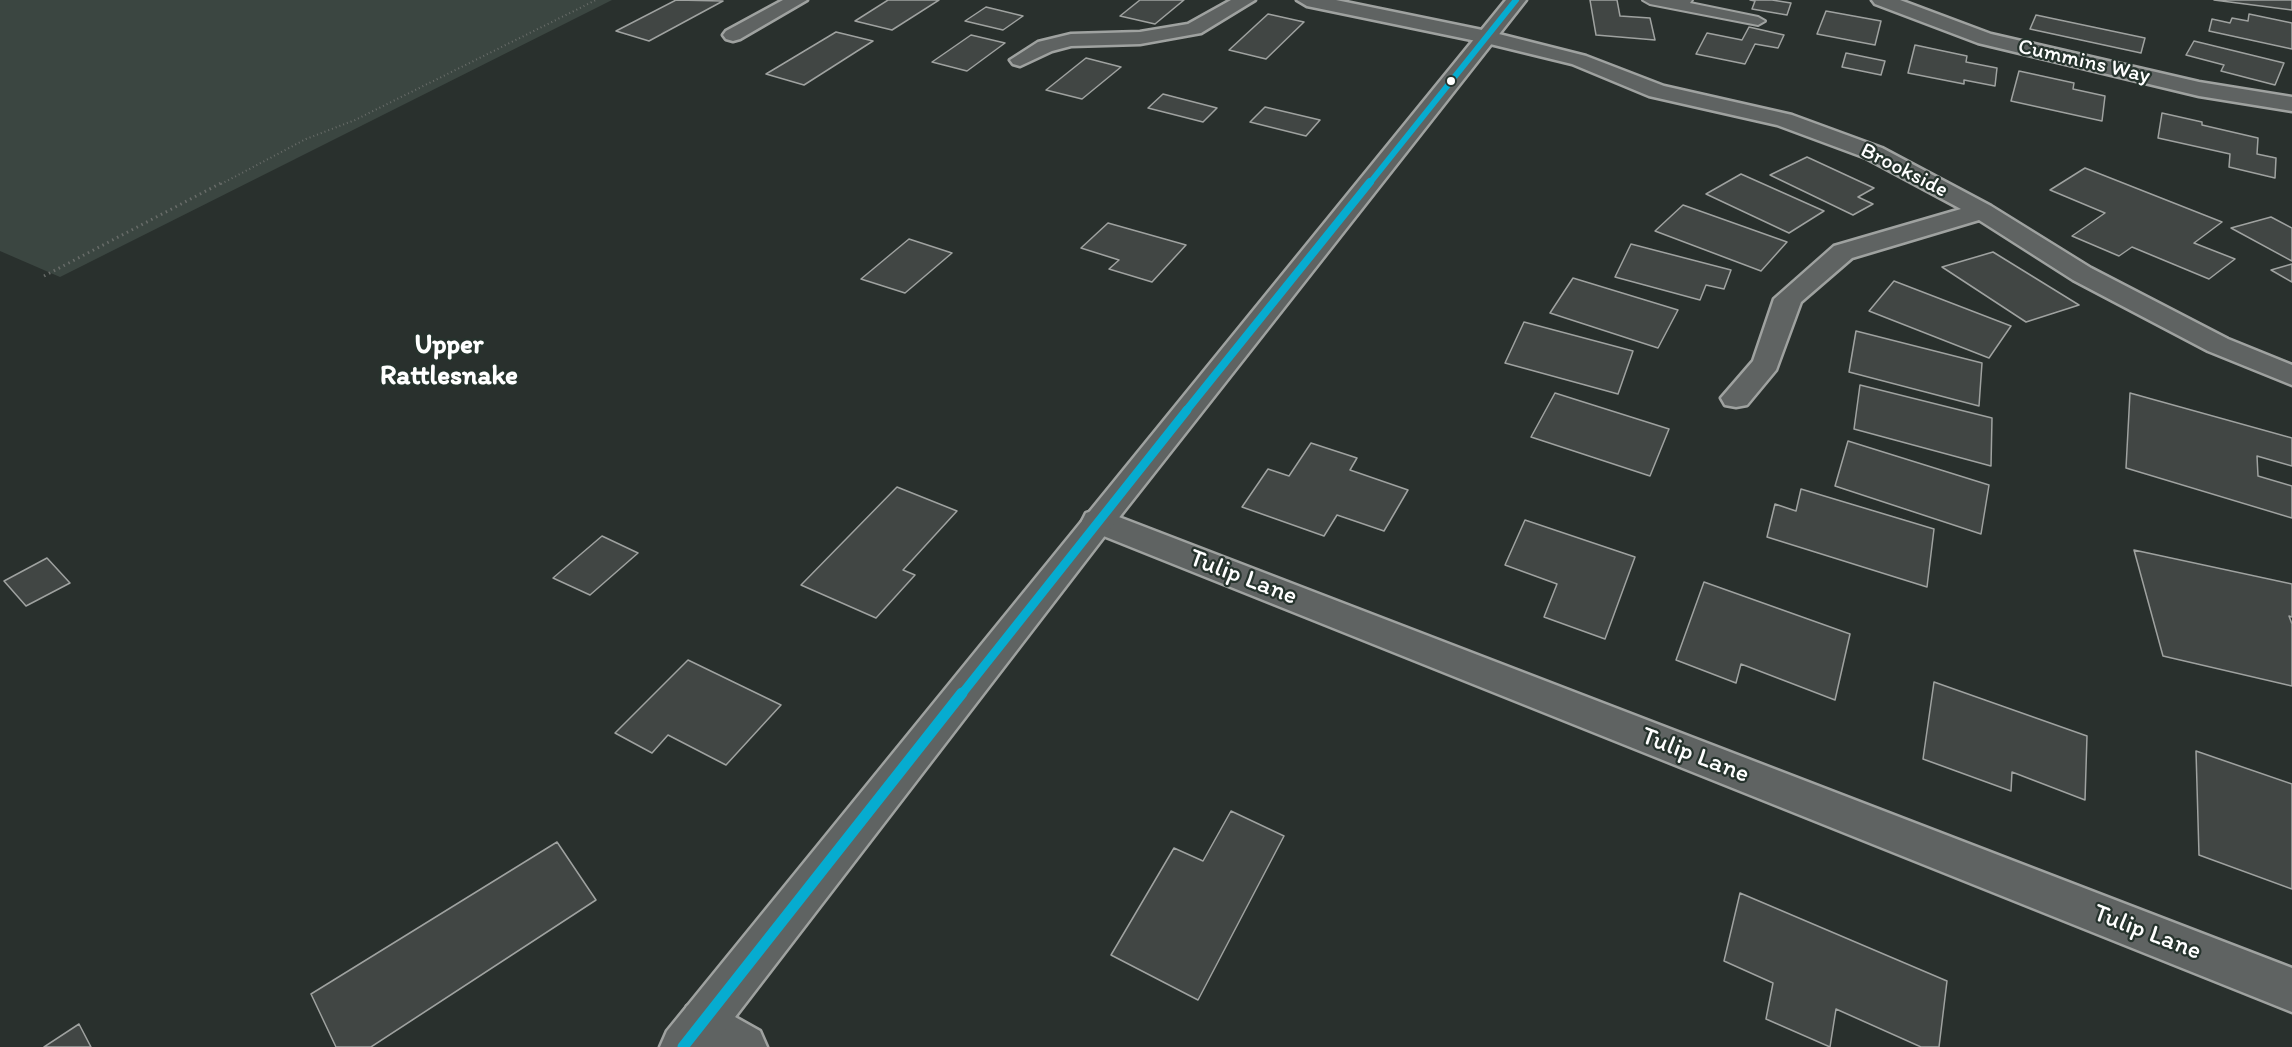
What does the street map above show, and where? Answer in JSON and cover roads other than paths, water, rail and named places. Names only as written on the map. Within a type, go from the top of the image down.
[{"type":"street","points":[[733,35],[797,0]]},
{"type":"street","points":[[1020,60],[1045,46],[1071,40],[1140,38],[1194,29],[1245,0]]},
{"type":"street","name":"Brookside","points":[[1307,0],[1487,37],[1579,60],[1657,91],[1784,120],[1874,153],[1982,211],[2082,274],[2218,345],[2292,376]]},
{"type":"street","points":[[744,1047],[693,1034],[1098,521],[1516,0]]},
{"type":"street","name":"Cummins Way","points":[[1882,0],[1985,39],[2199,89],[2292,104]]},
{"type":"street","points":[[1736,398],[1766,364],[1788,299],[1843,252],[1982,211]]},
{"type":"street","name":"Tulip Lane","points":[[1098,521],[2292,990]]},
{"type":"lane","points":[[1650,0],[1683,3],[1758,21]]},
{"type":"district","name":"Upper Rattlesnake","points":[[449,362]]}]
